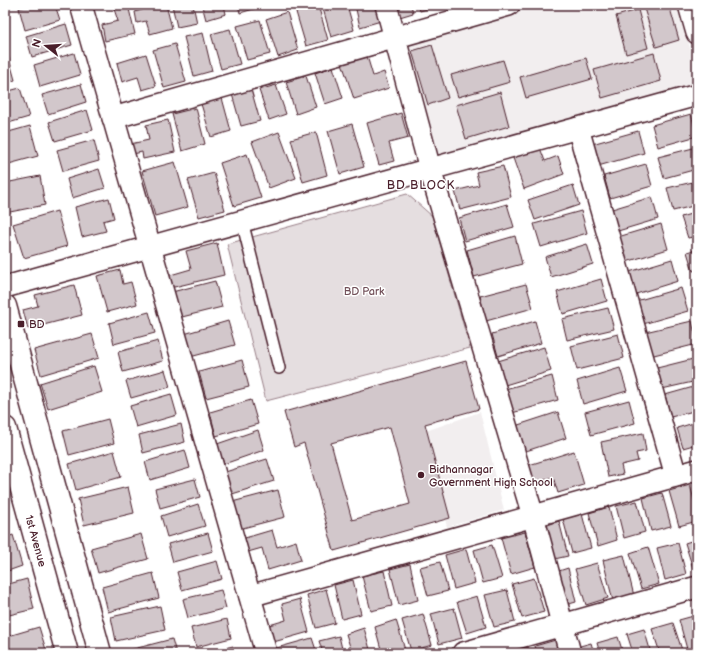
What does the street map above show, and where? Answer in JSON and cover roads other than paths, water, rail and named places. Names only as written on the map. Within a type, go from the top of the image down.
[{"type":"main road","points":[[5,306],[100,653]]},
{"type":"main road","name":"1st Avenue","points":[[5,428],[67,653]]},
{"type":"street","points":[[81,5],[266,653]]},
{"type":"street","points":[[386,5],[430,169],[533,516],[570,653]]},
{"type":"street","points":[[114,118],[509,5]]},
{"type":"street","points":[[689,5],[697,33]]},
{"type":"street","points":[[5,287],[697,95]]},
{"type":"street","points":[[578,128],[676,476]]},
{"type":"street","points":[[250,596],[697,470]]},
{"type":"street","points":[[463,653],[697,587]]},
{"type":"lane","points":[[242,222],[279,368]]},
{"type":"place","name":"BD","points":[[21,324]]},
{"type":"place","name":"Bidhannagar Government High School","points":[[421,475]]},
{"type":"district","name":"BD BLOCK","points":[[421,185]]},
{"type":"park label","name":"BD Park","points":[[364,291]]}]
